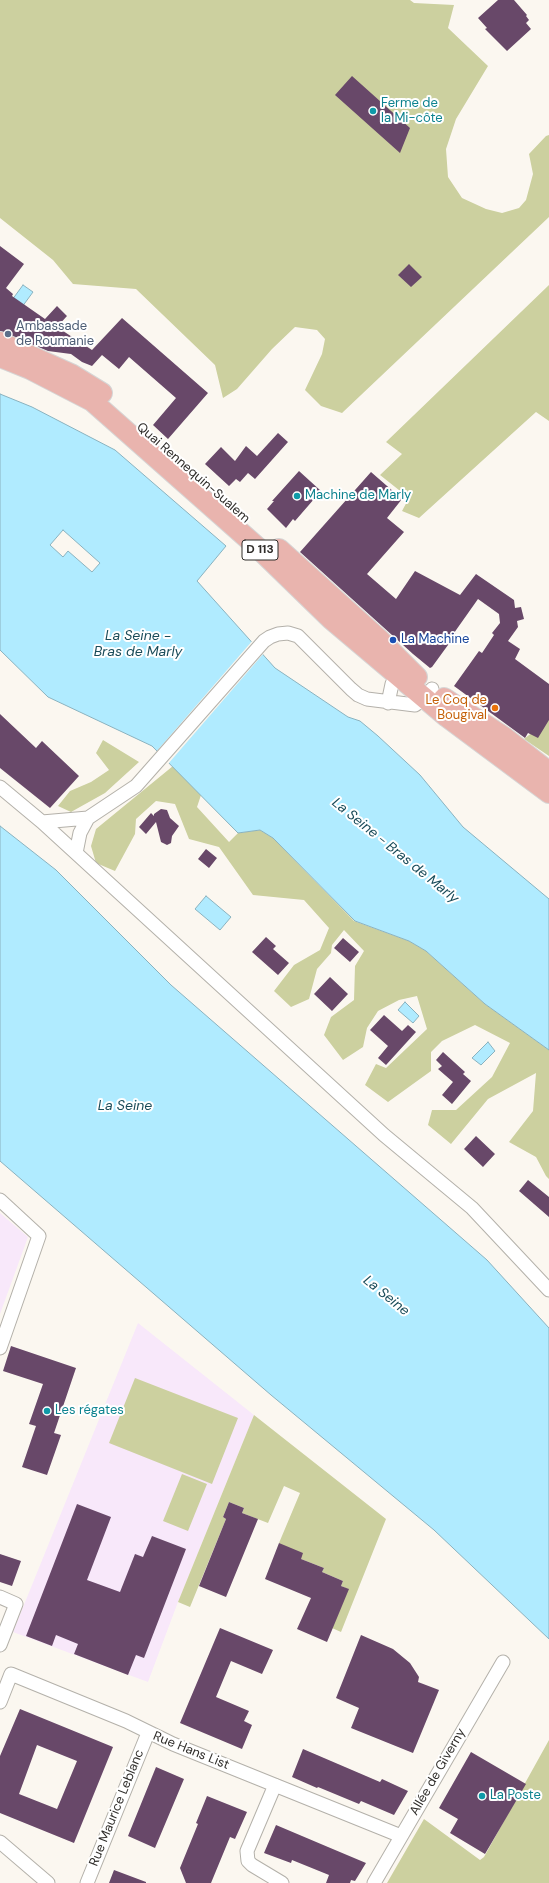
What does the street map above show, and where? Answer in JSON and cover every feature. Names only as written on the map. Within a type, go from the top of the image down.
[{"type":"main road","name":"Quai Rennequin-Sualem","points":[[0,342],[71,374],[100,391],[334,598],[402,671]]},
{"type":"main road","name":"Quai Rennequin-Sualem","points":[[0,357],[30,369],[92,401],[256,546],[331,619],[402,671],[428,693],[513,755]]},
{"type":"main road","name":"D 113","points":[[513,755],[549,772]]},
{"type":"main road","name":"D 113","points":[[513,755],[549,793]]},
{"type":"street","points":[[76,853],[80,833],[88,818],[136,786],[264,641],[278,634],[288,633],[298,636],[358,695],[367,699],[388,703],[415,705],[428,693]]},
{"type":"street","points":[[388,703],[392,684],[402,671]]},
{"type":"street","points":[[0,787],[42,822],[384,1135],[472,1208],[549,1290]]},
{"type":"street","points":[[42,822],[88,818]]},
{"type":"street","points":[[0,1200],[39,1236],[0,1348]]},
{"type":"street","points":[[0,1597],[16,1604],[0,1645]]},
{"type":"street","name":"Allée de Giverny","points":[[374,1883],[503,1662]]},
{"type":"street","name":"Rue Hans List","points":[[0,1702],[11,1674],[126,1721],[148,1733],[401,1836]]},
{"type":"street","name":"Rue Maurice Leblanc","points":[[87,1883],[148,1733]]},
{"type":"street","points":[[275,1785],[247,1851],[248,1861],[252,1865],[282,1883]]},
{"type":"street","points":[[0,1842],[48,1883]]},
{"type":"shaded area","points":[[0,1213],[28,1237],[0,1314]]},
{"type":"shaded area","points":[[138,1323],[254,1415],[178,1602],[148,1682],[13,1632]]},
{"type":"green space","points":[[0,0],[410,0],[414,3],[454,5],[448,28],[488,66],[456,119],[446,149],[448,177],[462,198],[486,209],[502,213],[519,208],[526,200],[533,174],[529,154],[546,136],[549,135],[549,217],[342,413],[321,406],[305,390],[322,354],[325,339],[317,330],[295,327],[272,349],[237,389],[223,398],[215,365],[136,289],[73,284],[53,260],[0,218]]},
{"type":"green space","points":[[549,285],[549,421],[536,412],[419,518],[402,511],[409,498],[380,475],[402,454],[386,442]]},
{"type":"green space","points":[[549,719],[549,756],[524,739]]},
{"type":"green space","points":[[103,740],[139,762],[105,793],[71,812],[58,806],[70,791],[91,782],[109,770],[96,753]]},
{"type":"green space","points":[[173,766],[201,795],[197,807],[229,842],[238,833],[260,830],[273,838],[354,921],[409,941],[426,951],[485,1004],[549,1050],[549,1179],[536,1157],[509,1142],[533,1111],[536,1073],[488,1099],[451,1144],[428,1125],[432,1110],[456,1110],[492,1077],[510,1043],[475,1025],[442,1041],[431,1052],[431,1071],[388,1102],[365,1085],[376,1064],[386,1068],[427,1029],[417,996],[399,1000],[378,1011],[367,1028],[363,1047],[343,1060],[324,1035],[331,1017],[354,1000],[355,966],[364,951],[344,930],[332,945],[331,953],[317,969],[309,999],[291,1007],[274,991],[294,965],[320,950],[329,928],[304,900],[253,895],[219,847],[189,839],[175,804],[156,801],[136,819],[135,834],[115,871],[96,863],[91,846],[96,829]]},
{"type":"green space","points":[[135,1378],[238,1418],[212,1484],[109,1443]]},
{"type":"green space","points":[[254,1415],[386,1519],[341,1632],[332,1628],[348,1589],[341,1586],[343,1581],[322,1572],[324,1568],[301,1559],[279,1543],[300,1493],[284,1486],[268,1523],[242,1513],[244,1508],[229,1502],[223,1517],[226,1519],[190,1607],[178,1602]]},
{"type":"green space","points":[[182,1474],[207,1484],[188,1531],[163,1521]]},
{"type":"green space","points":[[549,1740],[549,1883],[387,1883],[424,1819],[480,1860],[484,1857]]},
{"type":"water","points":[[23,285],[33,292],[22,307],[12,300]]},
{"type":"water","name":"La Seine - Bras de Marly","points":[[0,394],[32,407],[115,450],[226,546],[197,581],[275,668],[348,717],[360,721],[378,736],[420,775],[463,827],[549,899],[549,1050],[485,1004],[426,951],[409,941],[355,921],[273,838],[260,830],[238,833],[152,746],[48,697],[0,650]],"holes":[[[63,530],[100,563],[92,572],[68,551],[63,557],[50,545]]]},
{"type":"water","name":"La Seine","points":[[0,826],[56,870],[171,985],[487,1260],[549,1328],[549,1639],[434,1530],[271,1395],[0,1161]]},
{"type":"water","points":[[206,896],[231,917],[220,930],[195,909]]},
{"type":"water","points":[[405,1002],[419,1016],[413,1023],[398,1010]]},
{"type":"water","points":[[488,1042],[495,1051],[481,1065],[472,1058]]},
{"type":"pier","points":[[253,640],[264,653],[168,764],[156,752]]},
{"type":"building","points":[[498,0],[514,0],[527,15],[526,16],[529,20],[526,23],[531,29],[507,51],[485,29],[487,28],[478,18]]},
{"type":"building","name":"Ferme de la Mi-côte","points":[[352,76],[410,128],[400,153],[335,95]]},
{"type":"building","points":[[0,246],[24,264],[6,288],[13,294],[12,296],[45,319],[57,306],[67,316],[57,327],[92,350],[122,318],[208,393],[168,439],[153,425],[176,398],[129,357],[119,369],[102,355],[92,366],[82,362],[71,354],[48,351],[0,331]]},
{"type":"building","points":[[409,264],[422,277],[411,287],[398,275]]},
{"type":"building","points":[[278,433],[288,442],[255,479],[248,473],[240,482],[236,479],[229,486],[205,464],[221,447],[235,461],[246,446],[257,456]]},
{"type":"building","name":"Machine de Marly","points":[[299,471],[321,491],[295,521],[293,519],[286,528],[267,509],[274,501],[272,501]]},
{"type":"building","points":[[371,472],[402,499],[387,518],[404,532],[367,574],[396,599],[415,571],[460,595],[476,574],[514,600],[515,608],[521,607],[524,619],[517,621],[518,627],[508,641],[520,649],[515,659],[549,684],[549,720],[538,738],[528,733],[525,738],[454,686],[479,651],[482,653],[494,635],[492,633],[500,623],[499,614],[478,599],[454,633],[456,634],[430,668],[300,552]]},
{"type":"building","points":[[0,714],[36,748],[42,741],[79,776],[50,808],[0,768]]},
{"type":"building","points":[[161,809],[167,810],[170,818],[179,826],[172,836],[171,843],[167,845],[161,842],[156,822],[146,834],[139,827],[151,813],[154,816],[154,814]]},
{"type":"building","points":[[206,849],[217,858],[209,868],[198,859]]},
{"type":"building","points":[[266,937],[276,946],[273,949],[289,963],[278,975],[252,952]]},
{"type":"building","points":[[343,938],[359,952],[350,962],[334,948]]},
{"type":"building","points":[[330,977],[348,994],[332,1011],[314,994]]},
{"type":"building","points":[[384,1015],[402,1031],[408,1025],[416,1032],[386,1065],[378,1058],[388,1046],[370,1030]]},
{"type":"building","points":[[443,1052],[465,1072],[463,1074],[471,1081],[452,1104],[442,1095],[453,1082],[438,1069],[442,1066],[436,1060]]},
{"type":"building","points":[[476,1136],[495,1154],[483,1167],[464,1149]]},
{"type":"building","points":[[528,1180],[549,1197],[549,1217],[519,1191]]},
{"type":"building","name":"Les régates","points":[[11,1346],[76,1368],[54,1433],[61,1435],[47,1475],[22,1467],[36,1426],[29,1424],[43,1384],[3,1371]]},
{"type":"building","points":[[229,1502],[244,1508],[242,1513],[258,1519],[226,1597],[199,1586],[226,1519],[223,1517]]},
{"type":"building","points":[[77,1504],[111,1517],[87,1580],[120,1592],[135,1554],[143,1557],[152,1536],[186,1549],[144,1658],[136,1655],[128,1675],[74,1654],[78,1644],[56,1635],[52,1646],[26,1636]]},
{"type":"building","points":[[279,1543],[303,1553],[301,1559],[324,1568],[322,1572],[343,1581],[341,1586],[349,1589],[327,1642],[297,1629],[311,1598],[265,1579]]},
{"type":"building","points":[[0,1554],[21,1561],[12,1586],[0,1582]]},
{"type":"building","points":[[220,1628],[273,1650],[262,1674],[231,1661],[216,1697],[249,1711],[244,1721],[252,1725],[242,1749],[180,1723]]},
{"type":"building","points":[[361,1635],[393,1649],[410,1663],[419,1677],[418,1682],[439,1690],[413,1753],[351,1728],[359,1708],[336,1698]]},
{"type":"building","points":[[20,1709],[113,1747],[74,1843],[0,1813],[0,1756]],"holes":[[[37,1745],[77,1761],[57,1809],[19,1794]]]},
{"type":"building","points":[[303,1749],[380,1782],[382,1779],[408,1791],[394,1815],[361,1801],[359,1804],[318,1787],[317,1788],[292,1777]]},
{"type":"building","name":"La Poste","points":[[471,1752],[526,1784],[485,1854],[450,1833],[458,1819],[439,1808]]},
{"type":"building","points":[[156,1767],[184,1779],[155,1848],[128,1836]]},
{"type":"building","points":[[207,1796],[247,1812],[235,1839],[230,1837],[211,1883],[186,1883],[180,1868],[198,1824],[196,1823]]},
{"type":"building","points":[[276,1825],[366,1863],[355,1881],[351,1880],[350,1883],[326,1883],[329,1875],[292,1860],[291,1863],[264,1853]]},
{"type":"building","points":[[114,1870],[146,1882],[146,1883],[109,1883]]},
{"type":"place","name":"Ferme de la Mi-côte","points":[[373,111]]},
{"type":"place","name":"Ambassade de Roumanie","points":[[8,334]]},
{"type":"place","name":"Machine de Marly","points":[[297,496]]},
{"type":"place","name":"La Machine","points":[[393,640]]},
{"type":"place","name":"Le Coq de Bougival","points":[[495,708]]},
{"type":"place","name":"Les régates","points":[[47,1411]]},
{"type":"place","name":"La Poste","points":[[482,1796]]}]
